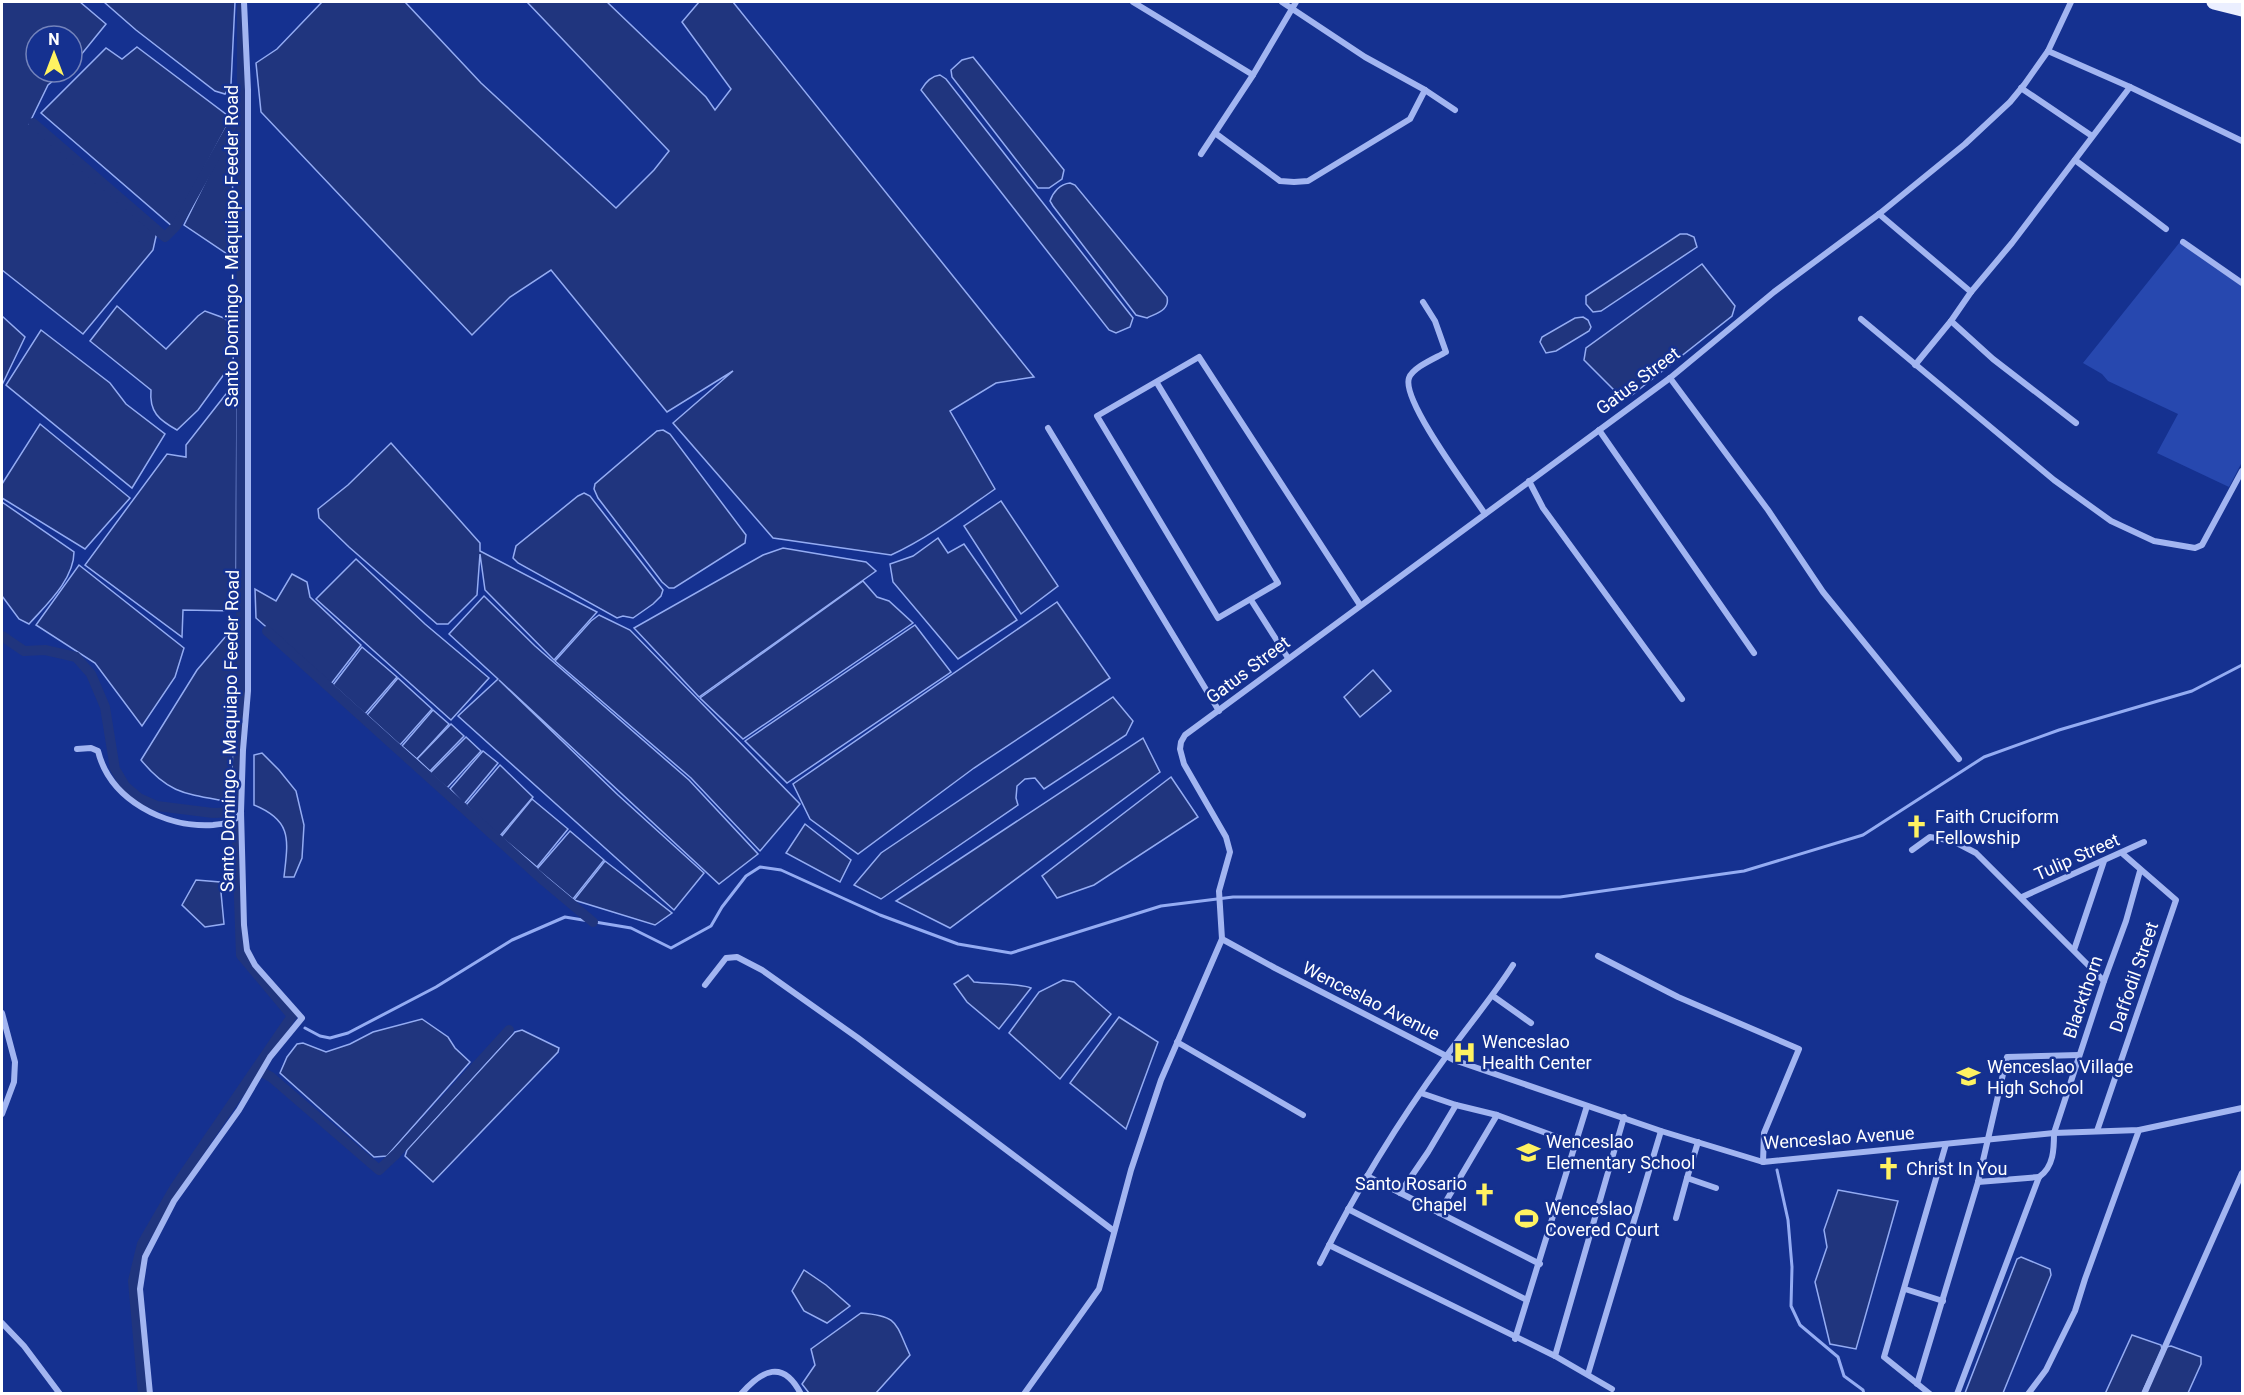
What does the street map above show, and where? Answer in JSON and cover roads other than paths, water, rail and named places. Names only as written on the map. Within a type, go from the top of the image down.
[{"type":"main road","points":[[2214,2],[2242,9]]},
{"type":"street","name":"Santo Domingo - Maquiapo Feeder Road","points":[[150,1394],[140,1289],[145,1257],[174,1201],[252,1089],[270,1057],[302,1018],[255,965],[247,950],[243,903],[239,815],[248,691],[248,90],[244,2]]},
{"type":"street","points":[[1133,2],[1253,75]]},
{"type":"street","points":[[1282,2],[1365,57],[1425,90],[1455,110]]},
{"type":"street","points":[[1201,154],[1253,75],[1296,2]]},
{"type":"street","name":"Gatus Street","points":[[1222,939],[1219,891],[1230,852],[1226,837],[1184,764],[1180,749],[1185,735],[1670,378],[1774,292],[1879,214],[1965,144],[2010,102],[2021,88],[2048,51],[2071,2]]},
{"type":"street","points":[[2048,51],[2130,87],[2242,141]]},
{"type":"street","points":[[1915,365],[2012,243],[2130,87]]},
{"type":"street","points":[[2021,88],[2092,136]]},
{"type":"street","points":[[1215,133],[1280,181],[1308,181],[1410,119],[1425,90]]},
{"type":"street","points":[[2075,160],[2166,229]]},
{"type":"street","points":[[1879,214],[1971,292]]},
{"type":"street","points":[[2183,242],[2242,283]]},
{"type":"street","points":[[1423,302],[1435,321],[1446,352],[1411,374],[1408,381],[1409,393],[1430,433],[1485,514]]},
{"type":"street","points":[[1861,319],[2072,494],[2111,521],[2154,541],[2195,548],[2202,545],[2242,471]]},
{"type":"street","points":[[1951,321],[1992,359],[2076,423]]},
{"type":"street","points":[[1157,383],[1278,583],[1218,618],[1097,416],[1199,357],[1360,605]]},
{"type":"street","points":[[1670,378],[1768,510],[1823,592],[1959,759]]},
{"type":"street","points":[[1048,428],[1219,711]]},
{"type":"street","points":[[1599,430],[1754,653]]},
{"type":"street","points":[[1529,481],[1543,508],[1682,699]]},
{"type":"street","points":[[1251,600],[1288,658]]},
{"type":"street","points":[[78,749],[92,748],[98,751],[102,766],[116,787],[150,813],[192,826],[229,822],[239,815]]},
{"type":"street","points":[[1911,850],[1930,837],[1953,841],[1976,853],[2104,981]]},
{"type":"street","name":"Tulip Street","points":[[2022,897],[2123,854],[2144,842]]},
{"type":"street","points":[[2123,854],[2140,871]]},
{"type":"street","points":[[2074,950],[2104,861]]},
{"type":"street","name":"Daffodil Street","points":[[2097,1131],[2176,900],[2140,871]]},
{"type":"street","name":"Blackthorn","points":[[1957,1394],[2039,1177],[2045,1173],[2055,1153],[2054,1133],[2126,921],[2140,871]]},
{"type":"street","points":[[1024,1394],[1099,1289],[1114,1231],[1161,1080],[1222,939]]},
{"type":"street","name":"Wenceslao Avenue","points":[[1222,939],[1445,1057],[1661,1131],[1763,1162],[2054,1133],[2139,1130],[2242,1108]]},
{"type":"street","points":[[1598,956],[1678,997],[1799,1049],[1764,1133],[1763,1162]]},
{"type":"street","points":[[705,985],[726,958],[737,957],[762,970],[867,1045],[1114,1231]]},
{"type":"street","points":[[1320,1263],[1367,1176],[1445,1057],[1493,996],[1513,965]]},
{"type":"street","points":[[1493,996],[1531,1023]]},
{"type":"street","points":[[2,1013],[15,1062],[14,1082],[2,1114]]},
{"type":"street","points":[[1177,1042],[1303,1115]]},
{"type":"street","points":[[1917,1384],[1978,1182],[2007,1057],[2079,1055]]},
{"type":"street","points":[[1422,1092],[1456,1105],[1497,1115],[1576,1144]]},
{"type":"street","points":[[1401,1193],[1456,1105]]},
{"type":"street","points":[[1515,1339],[1587,1106]]},
{"type":"street","points":[[1439,1213],[1497,1115]]},
{"type":"street","points":[[1555,1356],[1624,1118]]},
{"type":"street","points":[[2028,1394],[2046,1370],[2076,1311],[2085,1279],[2139,1130]]},
{"type":"street","points":[[1588,1374],[1661,1131]]},
{"type":"street","points":[[1676,1218],[1698,1142]]},
{"type":"street","points":[[1930,1394],[1884,1357],[1946,1144]]},
{"type":"street","points":[[2144,1394],[2242,1173]]},
{"type":"street","points":[[1367,1176],[1540,1264]]},
{"type":"street","points":[[1978,1182],[2039,1177]]},
{"type":"street","points":[[1687,1178],[1716,1188]]},
{"type":"street","points":[[1348,1209],[1527,1300]]},
{"type":"street","points":[[1329,1245],[1515,1339],[1555,1356],[1612,1389]]},
{"type":"street","points":[[1905,1289],[1943,1301]]},
{"type":"street","points":[[2,1323],[24,1346],[60,1394]]},
{"type":"street","points":[[741,1394],[754,1379],[769,1371],[782,1372],[795,1383],[801,1394]]},
{"type":"waterway","points":[[143,1394],[133,1281],[142,1244],[175,1187],[292,1016],[241,955],[236,812],[241,688],[242,7]]},
{"type":"waterway","points":[[33,123],[165,237],[176,226],[241,110]]},
{"type":"waterway","points":[[267,631],[544,881],[593,922]]},
{"type":"waterway","points":[[2,636],[24,651],[45,650],[76,657],[91,674],[105,707],[115,769],[125,786],[139,798],[157,806],[213,813],[236,812]]},
{"type":"waterway","points":[[305,1028],[320,1036],[330,1038],[348,1033],[436,987],[512,940],[565,917],[631,928],[671,948],[711,926],[722,907],[746,876],[760,867],[781,870],[880,915],[958,944],[1011,953],[1161,906],[1233,897],[1560,897],[1744,871],[1863,835],[1984,757],[2059,730],[2192,691],[2242,665]]},
{"type":"waterway","points":[[256,1069],[271,1077],[379,1170],[509,1030]]},
{"type":"waterway","points":[[1777,1170],[1788,1220],[1792,1267],[1791,1306],[1800,1325],[1838,1357],[1844,1376],[1863,1390],[1864,1394]]},
{"type":"place","name":"Faith Cruciform Fellowship","points":[[1917,827]]},
{"type":"place","name":"Wenceslao Health Center","points":[[1464,1052]]},
{"type":"place","name":"Wenceslao Village High School","points":[[1969,1077]]},
{"type":"place","name":"Wenceslao Elementary School","points":[[1528,1152]]},
{"type":"place","name":"Christ In You","points":[[1888,1169]]},
{"type":"place","name":"Santo Rosario Chapel","points":[[1485,1194]]},
{"type":"place","name":"Wenceslao Covered Court","points":[[1527,1219]]}]
